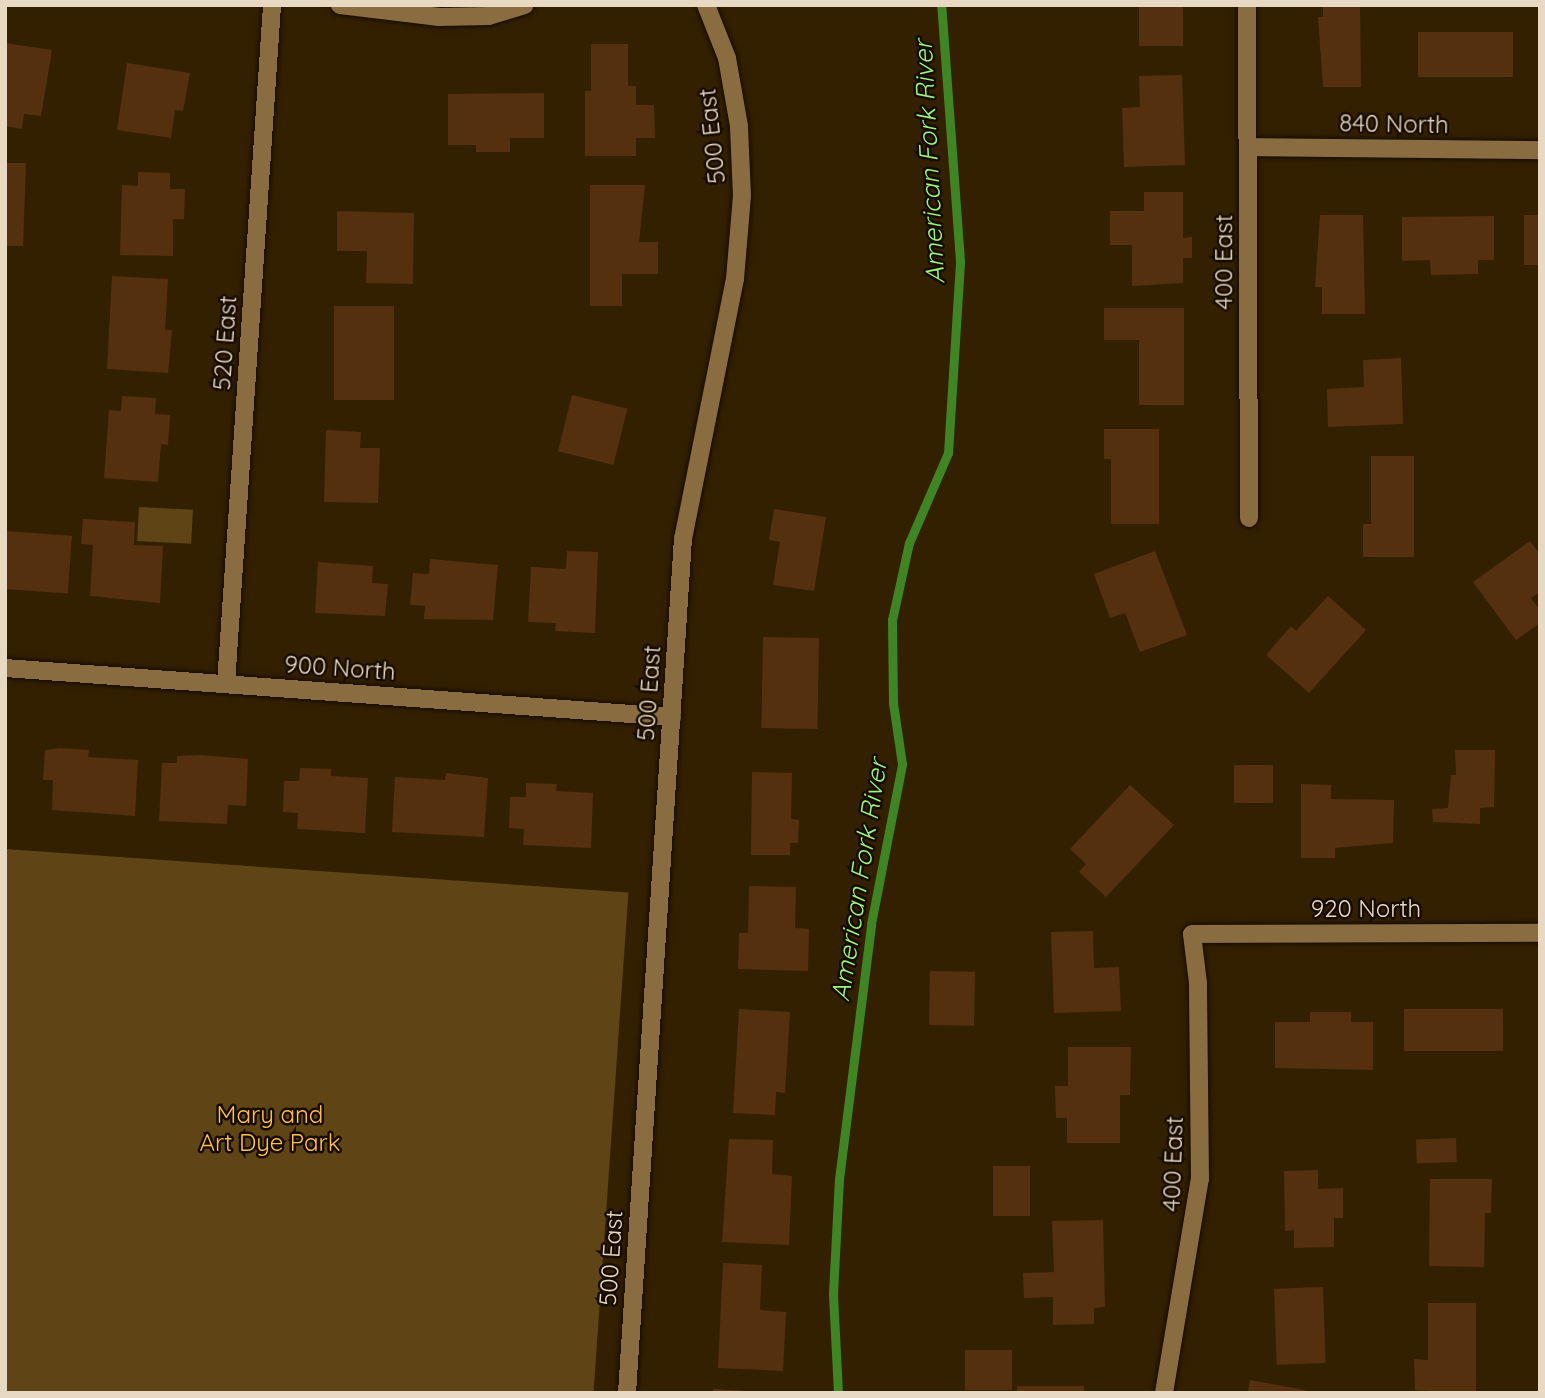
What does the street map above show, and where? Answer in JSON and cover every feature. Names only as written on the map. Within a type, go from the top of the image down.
[{"type":"street","name":"520 East","points":[[226,684],[272,5]]},
{"type":"street","points":[[340,5],[439,17],[489,16],[524,5]]},
{"type":"street","name":"500 East","points":[[626,1393],[683,540],[735,279],[742,196],[739,126],[727,58],[706,5]]},
{"type":"street","name":"400 East","points":[[1247,5],[1249,518]]},
{"type":"street","name":"840 North","points":[[1248,147],[1540,150]]},
{"type":"street","name":"900 North","points":[[5,668],[672,717]]},
{"type":"street","name":"920 North","points":[[1192,934],[1540,933]]},
{"type":"street","name":"400 East","points":[[1164,1393],[1200,1179],[1198,983],[1192,934]]},
{"type":"green space","points":[[139,507],[193,510],[191,544],[137,541]]},
{"type":"green space","name":"Mary and Art Dye Park","points":[[5,849],[628,893],[593,1393],[5,1393]]},
{"type":"building","points":[[1139,5],[1183,5],[1183,46],[1139,46]]},
{"type":"building","points":[[1323,5],[1360,5],[1361,87],[1323,87],[1318,17],[1323,17]]},
{"type":"building","points":[[1418,32],[1513,32],[1513,77],[1418,77]]},
{"type":"building","points":[[5,43],[52,50],[41,116],[24,114],[22,129],[5,126]]},
{"type":"building","points":[[591,44],[628,44],[628,86],[636,86],[636,105],[654,105],[655,138],[636,138],[636,156],[585,156],[585,91],[591,91]]},
{"type":"building","points":[[127,63],[190,73],[183,111],[175,110],[171,138],[117,130]]},
{"type":"building","points":[[1182,75],[1185,165],[1124,167],[1122,108],[1140,107],[1139,76]]},
{"type":"building","points":[[544,93],[544,138],[510,138],[510,152],[476,152],[476,145],[448,145],[448,94]]},
{"type":"building","points":[[5,163],[26,163],[23,246],[5,246]]},
{"type":"building","points":[[138,172],[170,173],[170,189],[185,189],[184,219],[173,219],[173,256],[120,255],[122,185],[138,186]]},
{"type":"building","points":[[590,185],[645,185],[639,242],[658,242],[658,274],[622,274],[622,306],[590,306]]},
{"type":"building","points":[[1144,192],[1183,192],[1183,238],[1192,237],[1192,258],[1183,258],[1183,283],[1132,286],[1132,245],[1110,245],[1110,211],[1144,211]]},
{"type":"building","points":[[337,211],[414,213],[413,284],[366,283],[367,251],[337,251]]},
{"type":"building","points":[[1320,215],[1363,215],[1365,314],[1322,314],[1322,287],[1315,287]]},
{"type":"building","points":[[1524,215],[1540,215],[1540,265],[1524,265]]},
{"type":"building","points":[[1494,216],[1494,260],[1478,260],[1478,274],[1431,275],[1430,260],[1402,261],[1402,217]]},
{"type":"building","points":[[112,276],[168,279],[165,330],[172,330],[168,373],[107,369]]},
{"type":"building","points":[[334,306],[394,306],[394,400],[334,400]]},
{"type":"building","points":[[1104,308],[1184,308],[1184,405],[1139,405],[1139,340],[1104,340]]},
{"type":"building","points":[[1401,358],[1403,424],[1328,427],[1327,389],[1364,387],[1363,360]]},
{"type":"building","points":[[572,395],[627,409],[613,465],[558,451]]},
{"type":"building","points":[[122,396],[156,398],[155,414],[170,415],[168,445],[161,444],[158,482],[104,478],[109,410],[121,411]]},
{"type":"building","points":[[1104,429],[1159,429],[1159,524],[1111,524],[1111,459],[1104,459]]},
{"type":"building","points":[[326,430],[361,432],[360,448],[380,448],[378,503],[324,502]]},
{"type":"building","points":[[1371,456],[1414,456],[1414,557],[1363,557],[1363,524],[1371,524]]},
{"type":"building","points":[[774,509],[826,517],[814,591],[773,585],[780,542],[769,540]]},
{"type":"building","points":[[83,519],[135,522],[134,545],[163,546],[160,603],[90,596],[93,545],[81,544]]},
{"type":"building","points":[[5,531],[72,536],[68,594],[5,589]]},
{"type":"building","points":[[1530,541],[1540,555],[1540,592],[1531,598],[1540,610],[1540,623],[1516,640],[1473,582]]},
{"type":"building","points":[[567,551],[598,552],[595,633],[555,631],[556,623],[528,622],[531,567],[566,569]]},
{"type":"building","points":[[1155,551],[1187,635],[1140,652],[1125,613],[1110,618],[1094,574]]},
{"type":"building","points":[[430,559],[498,565],[493,620],[424,619],[425,606],[410,605],[413,573],[429,574]]},
{"type":"building","points":[[318,562],[373,566],[372,583],[388,584],[385,616],[315,613]]},
{"type":"building","points":[[1328,596],[1366,630],[1309,693],[1266,655],[1291,626],[1296,631]]},
{"type":"building","points":[[763,637],[819,638],[817,729],[761,728]]},
{"type":"building","points":[[45,750],[89,750],[88,757],[138,760],[135,816],[52,810],[53,780],[43,780]]},
{"type":"building","points":[[1455,750],[1495,750],[1494,807],[1480,808],[1480,824],[1433,822],[1432,809],[1448,808],[1451,775],[1456,775]]},
{"type":"building","points":[[177,756],[248,759],[246,806],[228,805],[227,824],[159,821],[162,763],[177,763]]},
{"type":"building","points":[[1234,765],[1273,765],[1273,803],[1234,803]]},
{"type":"building","points":[[300,768],[331,769],[331,776],[368,778],[365,833],[297,829],[298,813],[283,812],[284,781],[299,781]]},
{"type":"building","points":[[752,772],[792,773],[791,819],[799,820],[798,843],[790,843],[790,855],[751,855]]},
{"type":"building","points":[[446,773],[488,778],[484,837],[392,832],[395,777],[445,780]]},
{"type":"building","points":[[526,783],[557,784],[556,791],[593,793],[591,848],[523,845],[524,829],[509,828],[510,797],[526,797]]},
{"type":"building","points":[[1301,784],[1331,785],[1331,799],[1394,800],[1393,843],[1335,848],[1335,858],[1301,858]]},
{"type":"building","points":[[1130,785],[1174,825],[1106,897],[1079,872],[1086,864],[1070,849]]},
{"type":"building","points":[[749,886],[796,887],[795,928],[809,929],[808,971],[738,969],[739,933],[748,933]]},
{"type":"building","points":[[1093,931],[1094,968],[1119,967],[1121,1011],[1054,1013],[1051,932]]},
{"type":"building","points":[[930,971],[975,972],[974,1026],[929,1025]]},
{"type":"building","points":[[739,1009],[790,1012],[785,1093],[776,1092],[775,1115],[733,1113]]},
{"type":"building","points":[[1404,1009],[1503,1009],[1503,1051],[1404,1051]]},
{"type":"building","points":[[1310,1012],[1351,1012],[1351,1022],[1373,1022],[1373,1070],[1275,1068],[1275,1022],[1310,1022]]},
{"type":"building","points":[[1068,1047],[1131,1047],[1130,1095],[1120,1095],[1120,1143],[1067,1143],[1067,1118],[1056,1118],[1055,1086],[1068,1086]]},
{"type":"building","points":[[1456,1138],[1457,1162],[1417,1163],[1416,1139]]},
{"type":"building","points":[[729,1139],[773,1140],[772,1174],[792,1176],[789,1245],[722,1242]]},
{"type":"building","points":[[993,1166],[1030,1166],[1030,1216],[993,1216]]},
{"type":"building","points":[[1318,1170],[1318,1189],[1343,1188],[1343,1218],[1334,1218],[1334,1247],[1294,1248],[1294,1230],[1285,1231],[1284,1171]]},
{"type":"building","points":[[1430,1179],[1492,1179],[1491,1213],[1485,1213],[1484,1267],[1429,1266]]},
{"type":"building","points":[[1103,1220],[1105,1307],[1094,1308],[1094,1324],[1053,1325],[1053,1297],[1024,1298],[1023,1273],[1054,1272],[1052,1221]]},
{"type":"building","points":[[723,1263],[762,1265],[760,1310],[786,1312],[783,1371],[718,1368]]},
{"type":"building","points":[[1323,1287],[1326,1363],[1277,1365],[1274,1289]]},
{"type":"building","points":[[1428,1303],[1476,1303],[1476,1393],[1415,1390],[1414,1359],[1428,1360]]},
{"type":"building","points":[[965,1350],[1012,1350],[1012,1390],[965,1390]]},
{"type":"building","points":[[1250,1380],[1305,1390],[1304,1393],[1248,1393]]},
{"type":"building","points":[[1017,1386],[1084,1386],[1084,1393],[1017,1393]]},
{"type":"building","points":[[713,1389],[748,1391],[748,1393],[713,1393]]},
{"type":"waterway","name":"American Fork River","points":[[838,1393],[833,1293],[839,1179],[871,924],[902,764],[893,703],[892,620],[909,543],[948,453],[960,261],[941,5]]}]
